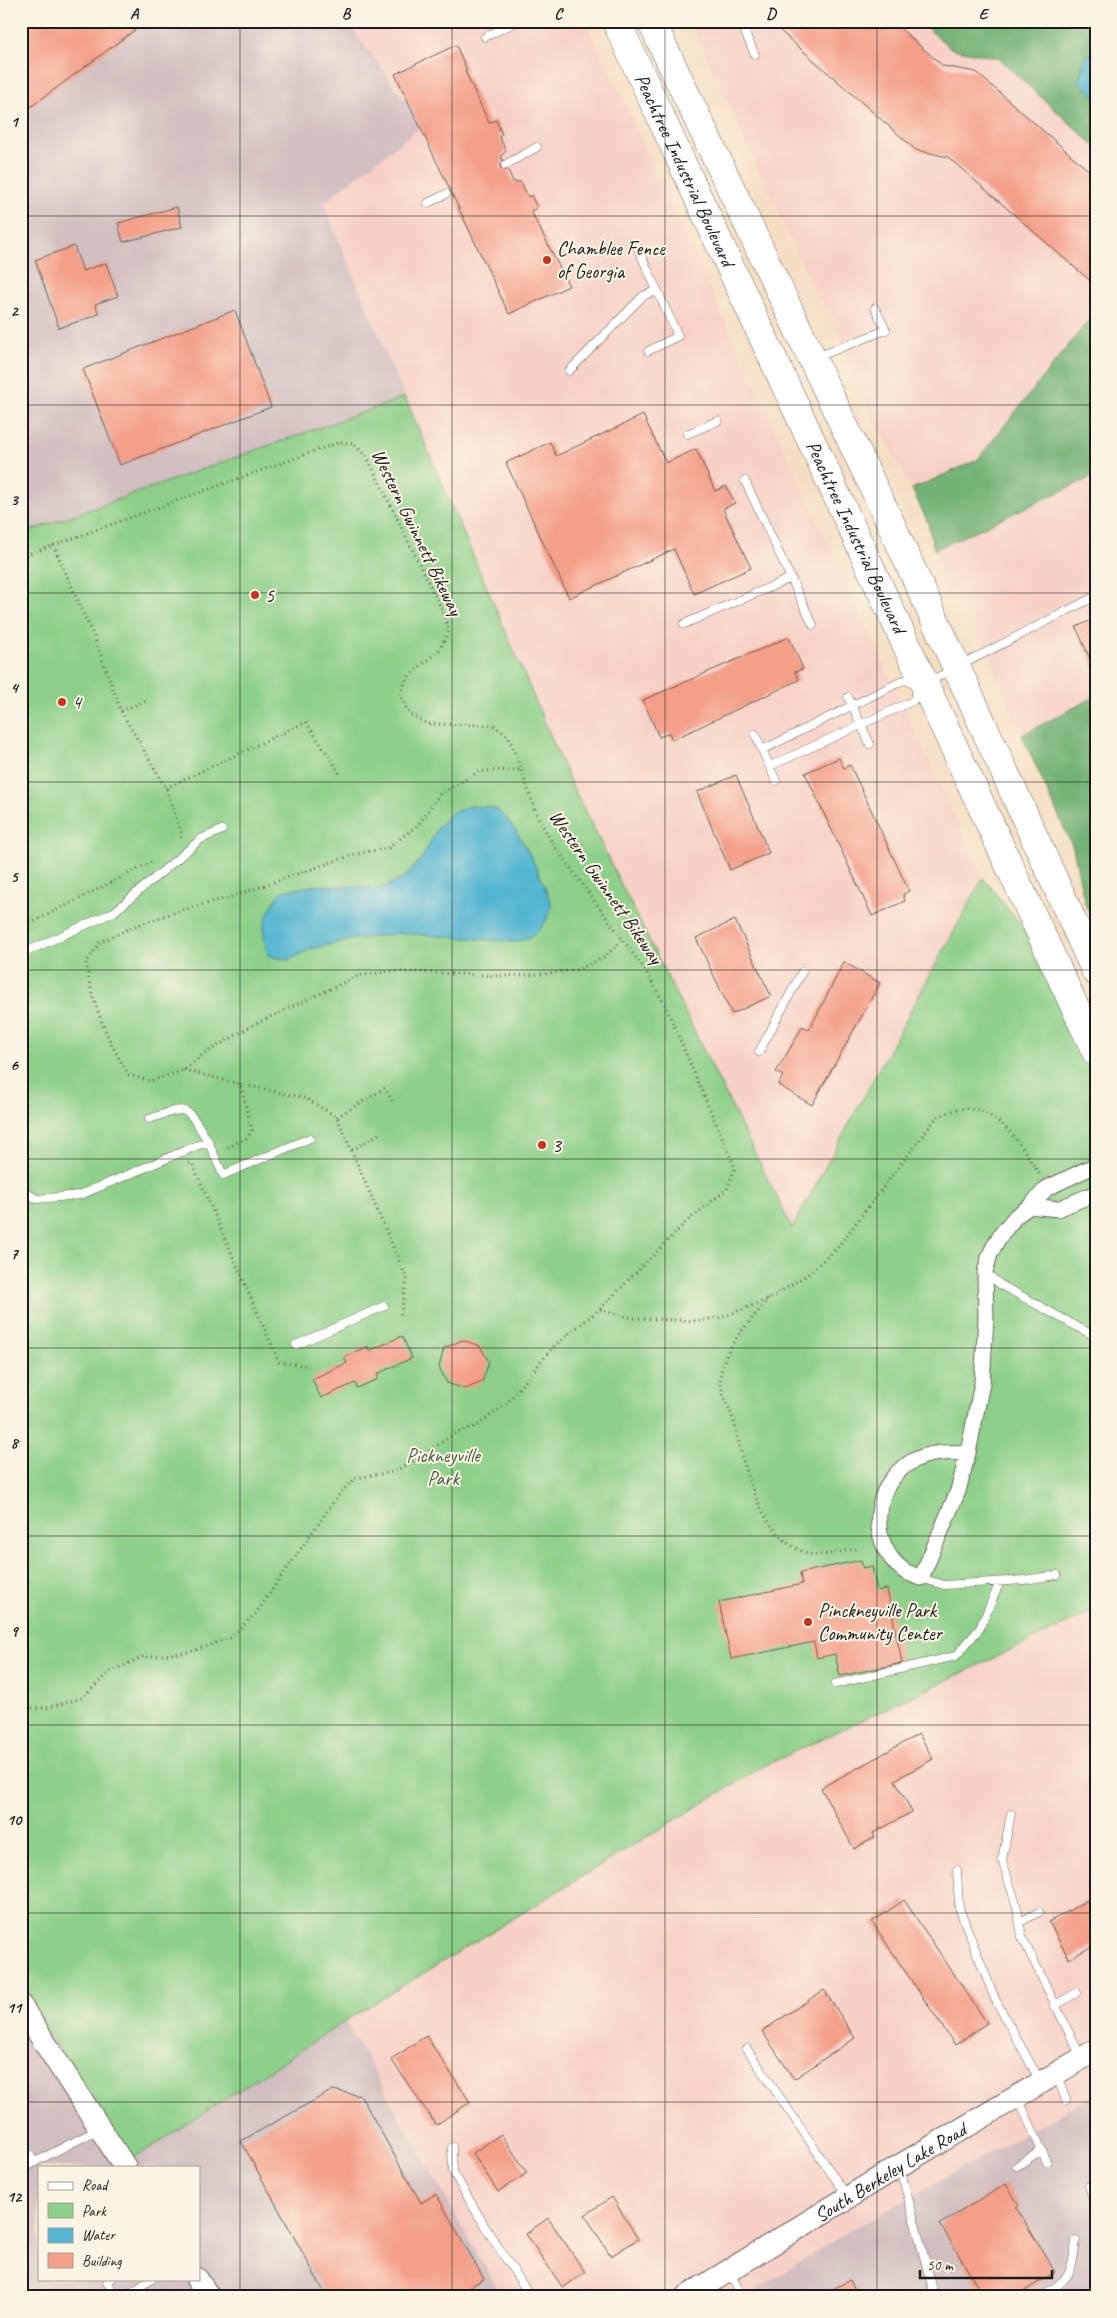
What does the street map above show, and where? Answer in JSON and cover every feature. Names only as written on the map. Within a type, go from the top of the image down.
[{"type":"highway","name":"Peachtree Industrial Boulevard","points":[[616,21],[923,684],[1096,1052]]},
{"type":"highway","name":"Peachtree Industrial Boulevard","points":[[651,21],[956,666],[1096,972]]},
{"type":"street","points":[[968,1453],[948,1452],[927,1456],[912,1462],[895,1474],[884,1492],[878,1515],[880,1537],[890,1556],[904,1571],[921,1578],[958,1491],[968,1453],[982,1383],[986,1319],[985,1272],[990,1254],[999,1237],[1016,1216],[1030,1206],[1047,1188],[1096,1165]]},
{"type":"street","points":[[1030,1206],[1058,1209],[1096,1192]]},
{"type":"street","points":[[21,2006],[124,2166]]},
{"type":"street","name":"South Berkeley Lake Road","points":[[690,2296],[899,2166],[1089,2055]]},
{"type":"street","points":[[199,2280],[209,2297]]},
{"type":"lane","points":[[485,37],[518,21]]},
{"type":"lane","points":[[740,21],[755,55]]},
{"type":"lane","points":[[505,165],[537,147]]},
{"type":"lane","points":[[428,202],[446,194]]},
{"type":"lane","points":[[636,244],[678,336],[648,351]]},
{"type":"lane","points":[[569,371],[644,296],[658,290]]},
{"type":"lane","points":[[810,359],[886,330],[875,308]]},
{"type":"lane","points":[[687,434],[718,421]]},
{"type":"lane","points":[[745,481],[813,625]]},
{"type":"lane","points":[[684,624],[791,578]]},
{"type":"lane","points":[[770,766],[914,701],[923,684],[1096,596]]},
{"type":"lane","points":[[762,750],[904,680],[923,684]]},
{"type":"lane","points":[[848,697],[870,744]]},
{"type":"lane","points":[[755,734],[776,781]]},
{"type":"lane","points":[[21,954],[114,912],[201,839],[222,830]]},
{"type":"lane","points":[[759,1052],[802,972]]},
{"type":"lane","points":[[149,1119],[179,1109],[190,1113],[208,1141],[223,1175],[310,1138]]},
{"type":"lane","points":[[21,1190],[37,1198],[80,1195],[208,1141]]},
{"type":"lane","points":[[985,1272],[1001,1285],[1096,1337]]},
{"type":"lane","points":[[296,1345],[384,1306]]},
{"type":"lane","points":[[921,1578],[944,1585],[1000,1582],[1057,1575]]},
{"type":"lane","points":[[835,1684],[956,1656],[980,1628],[1000,1582]]},
{"type":"lane","points":[[1011,1814],[1002,1860],[1017,1907],[1022,1937],[1054,2006],[1089,2055]]},
{"type":"lane","points":[[957,1870],[959,1908],[995,1999],[1066,2100]]},
{"type":"lane","points":[[1020,1922],[1039,1912]]},
{"type":"lane","points":[[1054,2006],[1076,1992]]},
{"type":"lane","points":[[747,2049],[848,2198]]},
{"type":"lane","points":[[1018,2098],[1047,2162]]},
{"type":"lane","points":[[21,2169],[100,2128]]},
{"type":"lane","points":[[452,2146],[453,2172],[487,2230],[531,2297]]},
{"type":"lane","points":[[1018,2166],[1042,2150]]},
{"type":"lane","points":[[28,2153],[35,2162]]},
{"type":"lane","points":[[899,2166],[935,2297]]},
{"type":"lane","points":[[1089,2186],[1096,2209]]},
{"type":"lane","points":[[1040,2297],[1061,2284],[1072,2269],[1076,2241]]},
{"type":"lane","points":[[729,2270],[742,2297]]},
{"type":"lane","points":[[105,2297],[115,2294],[109,2280]]},
{"type":"lane","points":[[124,2297],[150,2280]]},
{"type":"path","name":"Western Gwinnett Bikeway","points":[[21,557],[340,442],[354,444],[367,458],[442,610],[449,631],[440,649],[407,678],[400,694],[409,714],[428,724],[493,725],[509,737],[519,770],[537,815],[552,843],[646,970],[665,1004],[735,1168],[727,1189],[686,1222],[600,1310],[555,1345],[506,1404],[478,1426],[454,1434],[394,1472],[355,1478],[337,1497],[256,1613],[230,1638],[190,1652],[142,1657],[111,1671],[82,1698],[46,1708],[21,1708]]},
{"type":"path","points":[[53,545],[94,637],[121,711],[166,788],[182,835]]},
{"type":"path","points":[[121,711],[145,701]]},
{"type":"path","points":[[166,788],[306,722],[340,775]]},
{"type":"path","points":[[519,770],[480,771],[440,794],[418,824],[388,848],[355,854],[231,897],[182,910],[136,926],[100,942],[86,962],[90,986],[112,1050],[129,1075],[150,1081],[184,1070],[205,1053],[255,1024],[358,976],[391,971],[504,976],[545,974],[579,969],[603,958],[624,939]]},
{"type":"path","points":[[21,928],[161,857]]},
{"type":"path","points":[[184,1070],[304,1098],[336,1117],[407,1279],[400,1318]]},
{"type":"path","points":[[219,1151],[247,1138],[252,1130],[240,1084]]},
{"type":"path","points":[[336,1117],[385,1088],[392,1100]]},
{"type":"path","points":[[600,1310],[632,1318],[697,1322],[723,1317],[769,1299],[807,1275],[836,1249],[937,1117],[960,1109],[981,1111],[1001,1123],[1025,1150],[1040,1176]]},
{"type":"path","points":[[21,1114],[28,1118]]},
{"type":"path","points":[[352,1150],[379,1134]]},
{"type":"path","points":[[192,1163],[280,1362],[309,1366]]},
{"type":"path","points":[[769,1299],[728,1350],[721,1370],[721,1393],[733,1419],[751,1486],[766,1519],[790,1545],[808,1554],[856,1549]]},
{"type":"shaded area","points":[[21,21],[347,21],[423,125],[323,203],[405,397],[21,534]]},
{"type":"shaded area","points":[[347,21],[584,21],[600,51],[983,878],[856,1107],[792,1228],[567,775],[323,203],[423,125]]},
{"type":"shaded area","points":[[690,21],[919,21],[952,49],[998,58],[1096,147],[1096,311],[977,460],[912,489],[856,385],[835,318],[817,296]]},
{"type":"shaded area","points":[[1096,475],[1096,696],[1022,735],[970,615],[945,585],[934,550]]},
{"type":"shaded area","points":[[1096,1610],[1096,2094],[844,2234],[745,2297],[502,2297],[345,2021],[762,1767]]},
{"type":"shaded area","points":[[21,1992],[131,2160],[345,2021],[502,2297],[21,2297]]},
{"type":"shaded area","points":[[1096,2094],[1096,2297],[745,2297],[844,2234]]},
{"type":"green space","points":[[919,21],[1096,21],[1096,53],[1085,56],[1079,81],[1096,98],[1096,147],[998,58],[952,49]]},
{"type":"green space","points":[[1096,311],[1096,475],[934,550],[928,523],[912,489],[977,460]]},
{"type":"green space","name":"Pickneyville Park","points":[[405,397],[569,779],[792,1228],[983,878],[1096,1016],[1096,1610],[762,1767],[345,2021],[131,2160],[21,1992],[21,534]]},
{"type":"green space","points":[[1096,696],[1096,926],[1085,904],[1073,848],[1022,735]]},
{"type":"water","points":[[1096,53],[1096,98],[1079,81],[1085,56]]},
{"type":"water","points":[[470,806],[493,808],[502,814],[520,837],[543,883],[552,907],[543,925],[530,937],[516,942],[401,933],[355,939],[310,949],[289,960],[269,956],[264,937],[265,922],[271,907],[282,891],[317,885],[382,888],[404,878],[423,857],[438,827],[451,813]]},
{"type":"building","points":[[21,21],[147,21],[21,114]]},
{"type":"building","points":[[769,21],[892,21],[943,66],[976,72],[1096,177],[1096,286],[948,157],[916,150]]},
{"type":"building","points":[[456,45],[467,70],[465,71],[489,123],[496,120],[502,134],[499,136],[506,151],[501,156],[503,160],[500,167],[503,170],[508,170],[513,182],[521,182],[528,197],[531,195],[537,208],[531,211],[569,286],[509,314],[395,74]]},
{"type":"building","points":[[177,207],[182,227],[123,242],[118,223]]},
{"type":"building","points":[[74,246],[83,271],[106,263],[118,296],[95,304],[99,314],[59,328],[35,260]]},
{"type":"building","points":[[235,310],[271,407],[120,465],[83,369]]},
{"type":"building","points":[[643,415],[666,463],[696,449],[715,491],[726,486],[735,503],[723,509],[751,568],[694,594],[674,549],[569,598],[506,463],[550,442],[556,456]]},
{"type":"building","points":[[1096,618],[1096,673],[1076,627]]},
{"type":"building","points":[[789,637],[803,669],[795,672],[799,680],[672,740],[669,733],[659,737],[643,700]]},
{"type":"building","points":[[839,758],[844,768],[850,765],[909,891],[903,894],[905,901],[872,916],[805,773]]},
{"type":"building","points":[[736,775],[769,853],[730,870],[697,792]]},
{"type":"building","points":[[735,920],[771,996],[732,1014],[696,938]]},
{"type":"building","points":[[844,962],[880,983],[812,1105],[778,1085],[783,1076],[776,1072],[803,1026],[809,1030]]},
{"type":"building","points":[[402,1336],[412,1358],[377,1374],[378,1379],[357,1388],[355,1383],[321,1398],[312,1379],[347,1363],[344,1357],[368,1346],[369,1351]]},
{"type":"building","points":[[462,1340],[480,1346],[489,1362],[482,1382],[465,1389],[447,1383],[439,1367],[444,1348]]},
{"type":"building","name":"Pinckneyville Park Community Center","points":[[861,1560],[863,1568],[872,1566],[877,1591],[887,1589],[902,1663],[840,1676],[835,1654],[817,1658],[814,1642],[731,1659],[719,1602],[802,1584],[800,1573]]},
{"type":"building","points":[[919,1734],[933,1759],[895,1780],[912,1812],[873,1833],[875,1837],[854,1849],[821,1788]]},
{"type":"building","points":[[1096,1895],[1096,1944],[1069,1959],[1049,1922]]},
{"type":"building","points":[[904,1900],[987,2023],[955,2045],[872,1922]]},
{"type":"building","points":[[824,1990],[855,2038],[794,2079],[762,2031]]},
{"type":"building","points":[[426,2036],[470,2102],[436,2125],[391,2059]]},
{"type":"building","points":[[333,2090],[361,2096],[421,2203],[436,2194],[484,2279],[468,2288],[473,2297],[327,2297],[241,2141]]},
{"type":"building","points":[[501,2134],[527,2173],[498,2192],[473,2153]]},
{"type":"building","points":[[1006,2184],[1019,2205],[1016,2207],[1055,2272],[1015,2297],[984,2297],[940,2224]]},
{"type":"building","points":[[612,2197],[638,2239],[611,2256],[585,2215]]},
{"type":"building","points":[[548,2218],[585,2272],[563,2288],[526,2234]]},
{"type":"building","points":[[850,2280],[859,2297],[818,2297]]},
{"type":"place","name":"Chamblee Fence of Georgia","points":[[547,260]]},
{"type":"place","name":"5","points":[[255,595]]},
{"type":"place","name":"4","points":[[62,702]]},
{"type":"place","name":"3","points":[[542,1145]]},
{"type":"place","name":"Pinckneyville Park Community Center","points":[[808,1622]]}]
